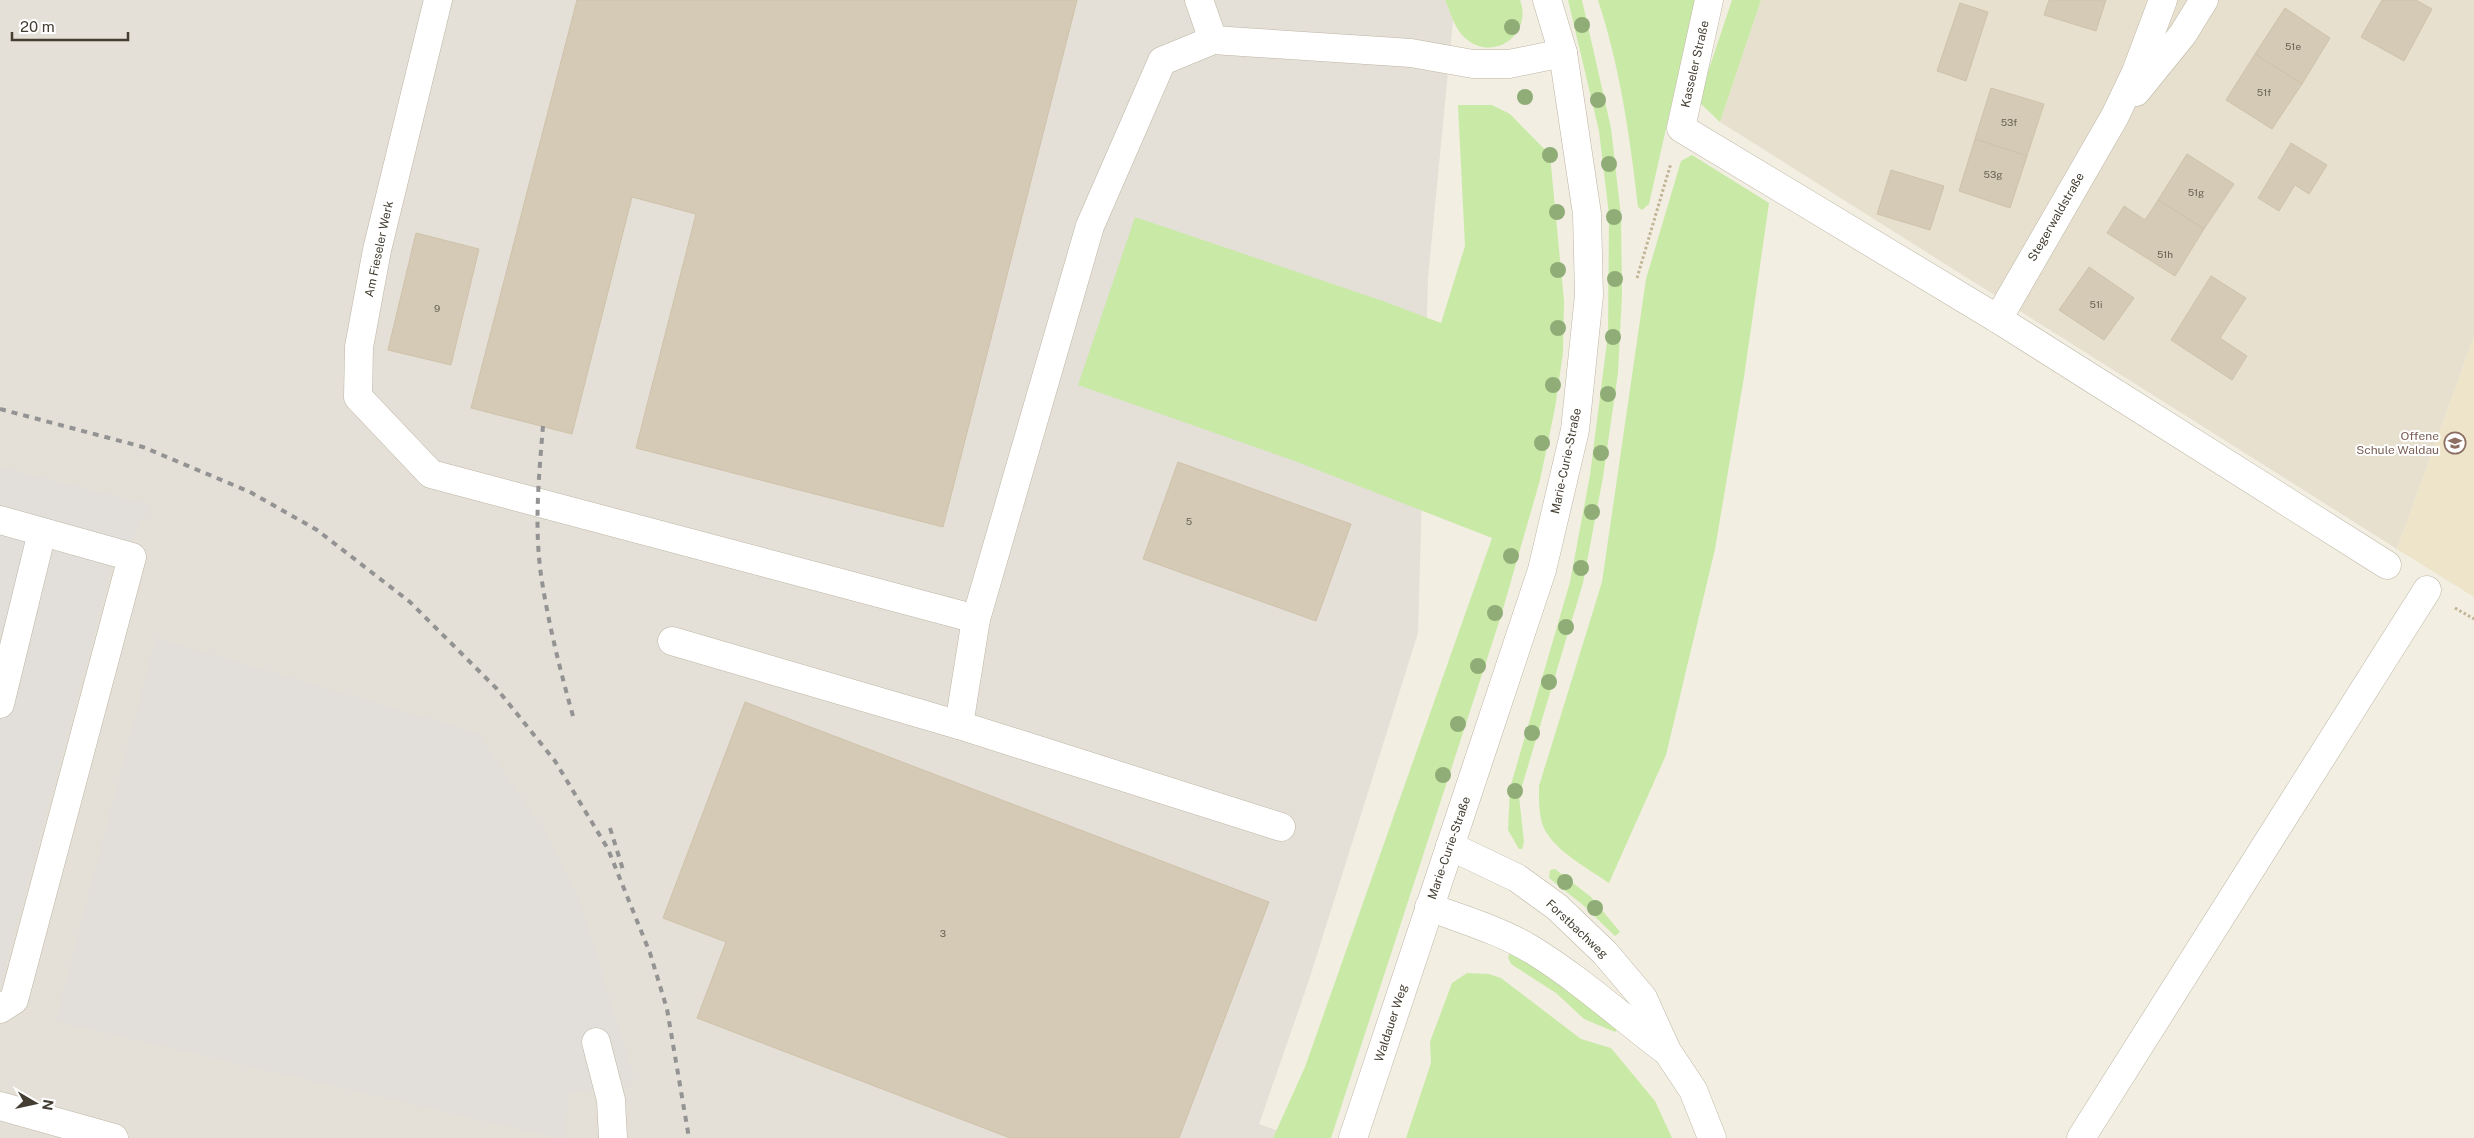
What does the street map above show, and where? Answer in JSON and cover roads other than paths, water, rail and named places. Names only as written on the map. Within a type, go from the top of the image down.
[{"type":"street","name":"Am Fieseler Werk","points":[[438,0],[377,250],[359,347],[358,397],[431,474],[976,619]]},
{"type":"street","points":[[1199,0],[1213,40]]},
{"type":"street","name":"Marie-Curie-Straße","points":[[1429,907],[1499,705],[1542,570],[1575,430],[1579,402],[1589,295],[1587,214],[1563,53],[1547,0]]},
{"type":"street","name":"Kasseler Straße","points":[[1710,0],[1681,128],[1998,319]]},
{"type":"street","name":"Stegerwaldstraße","points":[[1998,319],[2115,116],[2136,72],[2163,0]]},
{"type":"street","name":"Stegerwaldstraße","points":[[2115,116],[2183,34],[2204,0]]},
{"type":"street","points":[[959,724],[976,619],[1090,226],[1162,61],[1213,40],[1411,53],[1473,64],[1510,64],[1563,53]]},
{"type":"street","points":[[1998,319],[2387,564]]},
{"type":"street","points":[[0,520],[132,557],[14,1000],[0,1009]]},
{"type":"street","points":[[0,704],[42,532]]},
{"type":"street","points":[[2081,1138],[2427,590]]},
{"type":"street","points":[[672,642],[959,724],[1282,828]]},
{"type":"street","name":"Forstbachweg","points":[[1450,846],[1517,878],[1557,907],[1605,953],[1644,998],[1667,1051],[1693,1090],[1712,1138]]},
{"type":"street","name":"Forstbachweg","points":[[1429,907],[1491,930],[1532,950],[1585,985],[1628,1022],[1667,1051]]},
{"type":"street","name":"Waldauer Weg","points":[[1353,1138],[1429,907]]},
{"type":"street","points":[[596,1042],[611,1100],[613,1138]]},
{"type":"street","points":[[0,1106],[114,1138]]},
{"type":"railway","points":[[0,409],[143,447],[250,492],[317,530],[410,602],[497,689],[555,761],[608,849],[650,953],[667,1009],[689,1138]]},
{"type":"railway","points":[[543,426],[538,500],[539,556],[551,628],[573,716]]},
{"type":"railway","points":[[610,828],[624,873]]},
{"type":"place","name":"Offene Schule Waldau","points":[[2455,443]]}]
